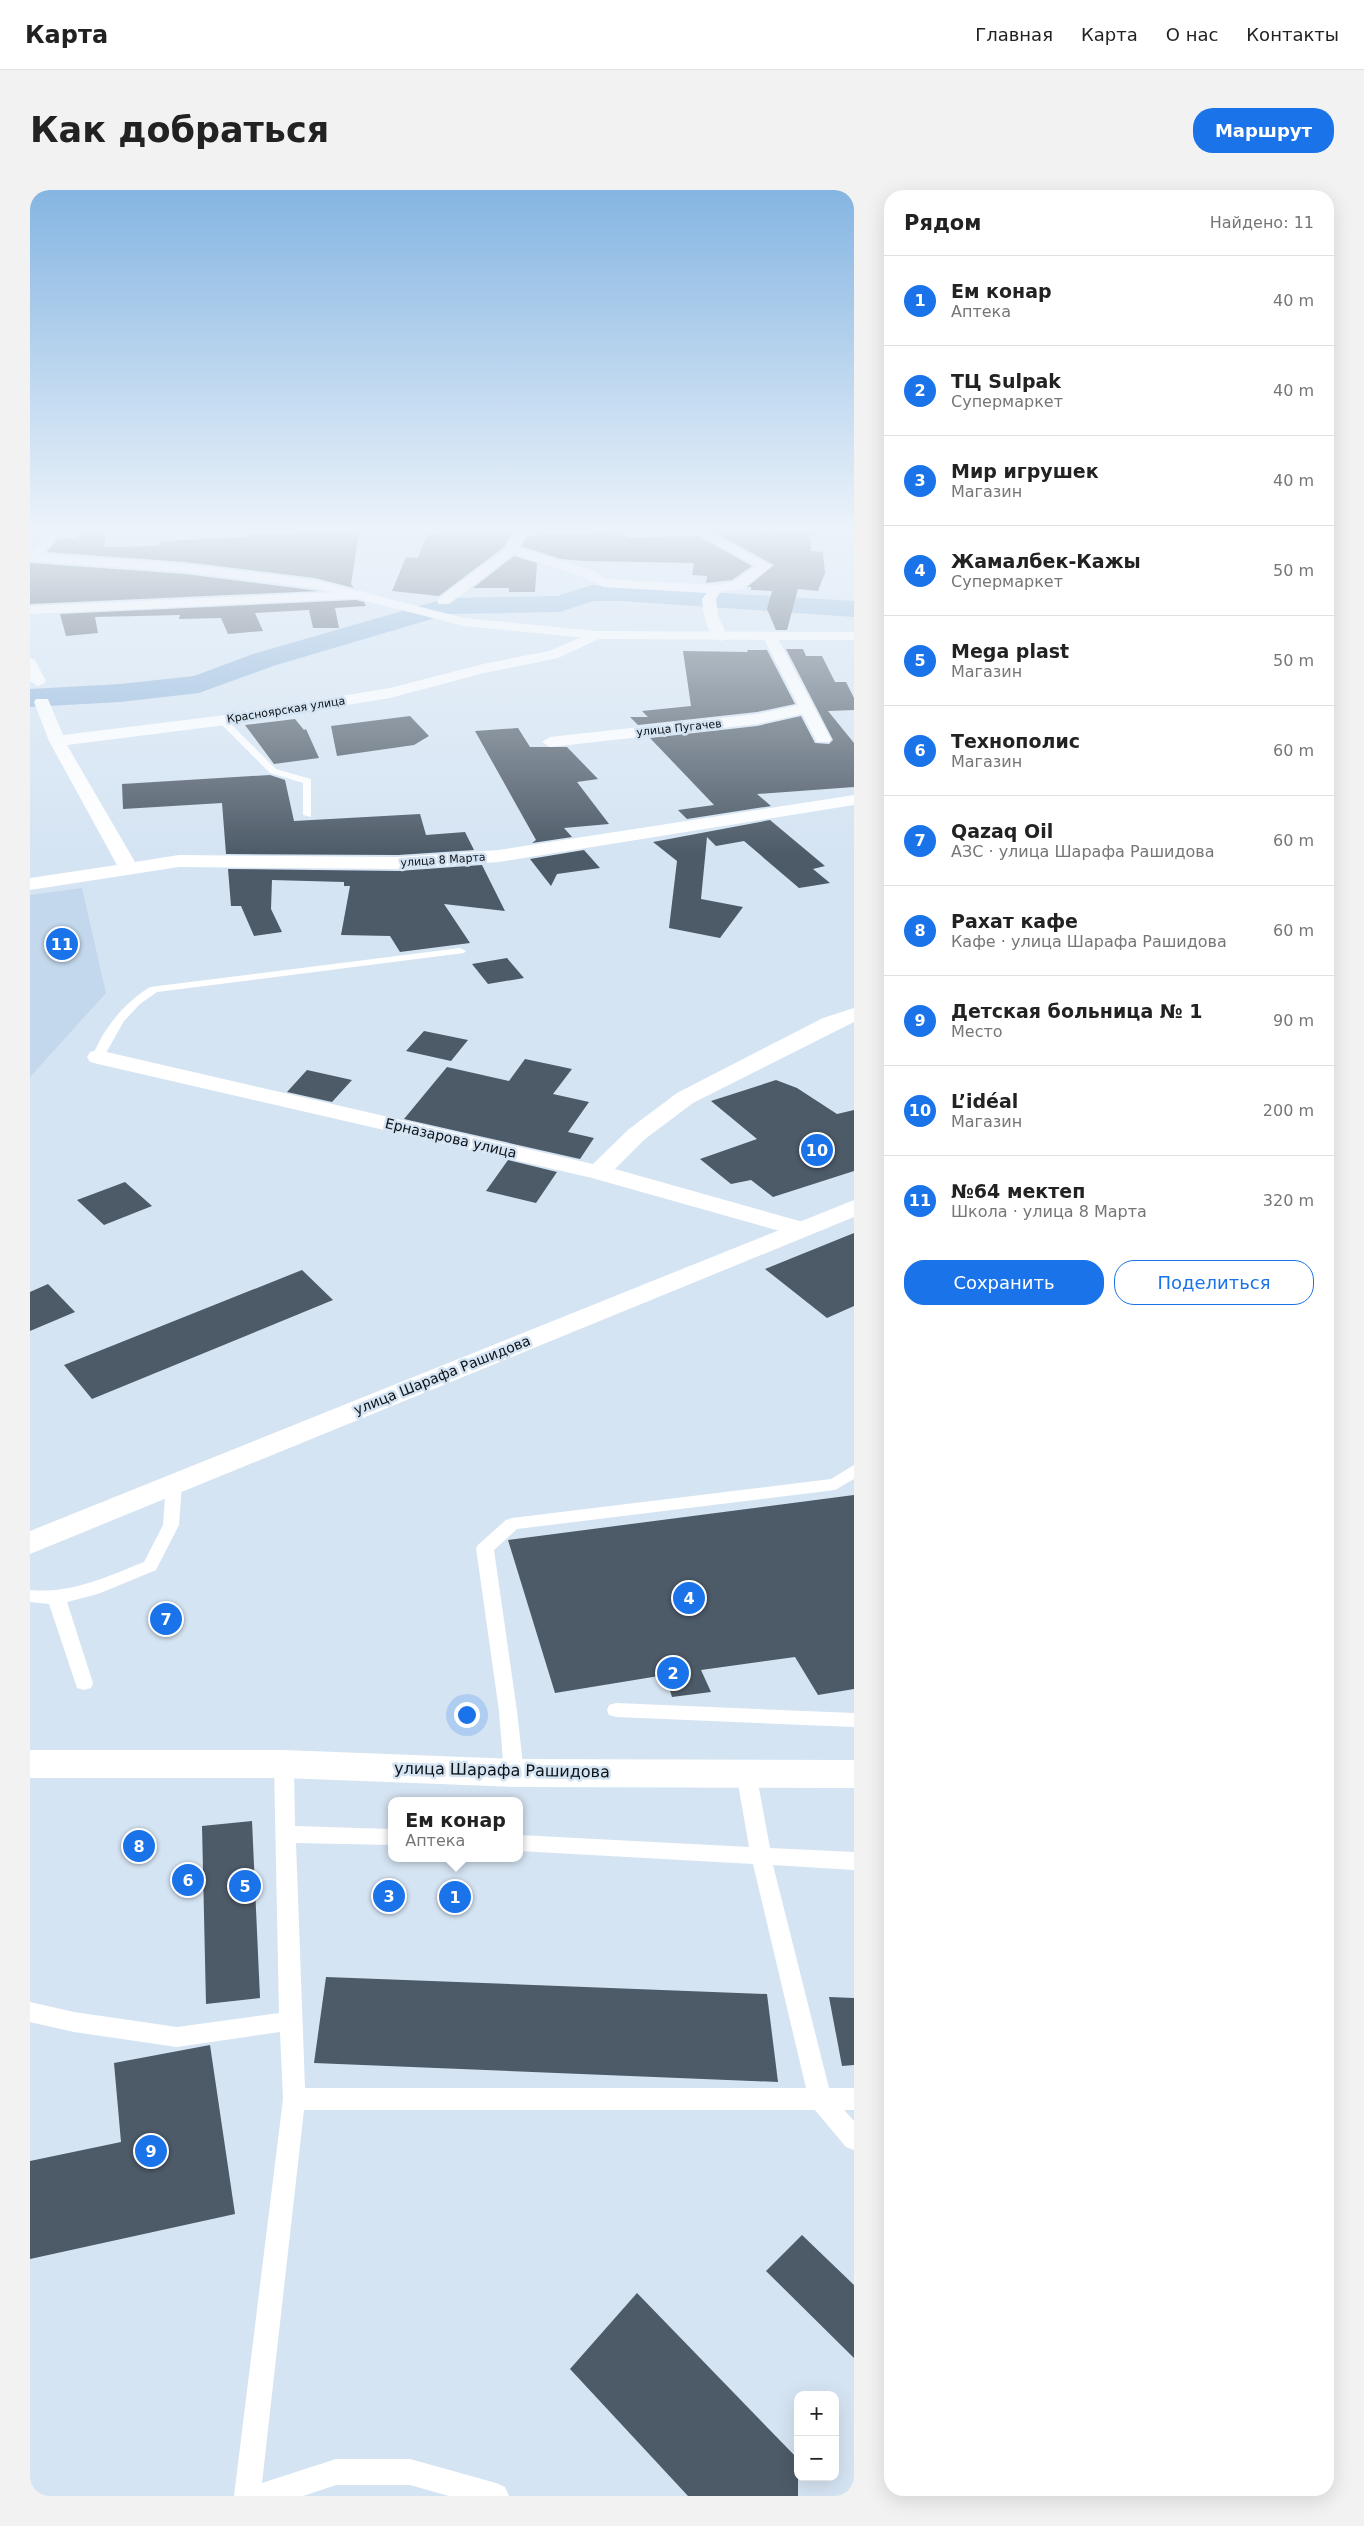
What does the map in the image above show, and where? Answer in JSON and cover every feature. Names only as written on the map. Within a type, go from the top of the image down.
[{"type":"street","name":"Красноярская улица","points":[[58,741],[218,721],[390,693],[483,669],[552,655],[588,639]]},
{"type":"street","points":[[771,639],[823,739]]},
{"type":"street","points":[[30,663],[38,681]]},
{"type":"street","points":[[42,702],[58,741],[129,869]]},
{"type":"street","name":"улица Пугачев","points":[[550,742],[757,719],[806,708]]},
{"type":"street","name":"улица 8 Марта","points":[[30,884],[179,861],[398,863],[499,856],[854,800]]},
{"type":"street","points":[[598,1172],[637,1134],[685,1098],[831,1023],[854,1014]]},
{"type":"street","name":"Ерназарова улица","points":[[98,1057],[598,1172],[801,1229]]},
{"type":"street","name":"улица Шарафа Рашидова","points":[[30,1543],[854,1208]]},
{"type":"street","name":"улица Шарафа Рашидова","points":[[30,1764],[284,1764],[514,1773],[746,1772],[854,1774]]},
{"type":"lane","points":[[218,721],[224,722],[273,771],[308,781],[308,815]]},
{"type":"lane","points":[[98,1057],[106,1036],[142,996],[154,989],[460,951]]},
{"type":"lane","points":[[514,1773],[508,1710],[485,1548],[491,1542],[512,1524],[835,1484],[854,1471]]},
{"type":"lane","points":[[30,1596],[72,1596],[150,1566],[171,1525],[174,1484]]},
{"type":"lane","points":[[56,1597],[84,1684]]},
{"type":"lane","points":[[616,1710],[854,1720]]},
{"type":"lane","points":[[247,2496],[294,2098],[290,2021],[284,1764]]},
{"type":"lane","points":[[746,1772],[761,1856],[820,2098],[854,2139]]},
{"type":"lane","points":[[285,1834],[388,1836]]},
{"type":"lane","points":[[523,1843],[854,1861]]},
{"type":"lane","points":[[30,2012],[74,2022],[177,2037],[290,2021]]},
{"type":"lane","points":[[294,2098],[854,2099]]},
{"type":"lane","points":[[262,2496],[336,2472],[410,2472],[496,2496]]},
{"type":"shaded area","points":[[82,888],[106,993],[30,1077],[30,895]]},
{"type":"building","points":[[786,649],[803,649],[806,656],[822,656],[835,682],[846,682],[854,698],[854,710],[828,711],[854,743],[854,787],[757,794],[771,806],[687,819],[678,810],[714,805],[650,738],[757,726],[801,716],[815,743],[829,744],[833,740]]},
{"type":"building","points":[[747,650],[767,650],[795,704],[757,712],[638,725],[630,717],[648,717],[642,711],[691,706],[683,651],[748,652]]},
{"type":"building","points":[[410,716],[429,736],[414,745],[337,756],[331,726]]},
{"type":"building","points":[[295,719],[304,730],[306,729],[319,758],[274,764],[245,725]]},
{"type":"building","points":[[518,728],[530,747],[567,747],[598,779],[577,782],[609,824],[564,828],[572,837],[532,843],[536,840],[475,731]]},
{"type":"building","points":[[270,775],[285,780],[294,821],[420,814],[426,835],[465,832],[474,850],[398,855],[226,854],[222,803],[123,809],[122,784]]},
{"type":"building","points":[[770,820],[825,866],[813,869],[830,883],[799,888],[744,841],[716,846],[707,837],[701,899],[743,907],[720,938],[669,928],[677,861],[653,842]]},
{"type":"building","points":[[584,850],[600,868],[557,874],[551,886],[530,859]]},
{"type":"building","points":[[482,865],[505,911],[444,904],[470,943],[400,952],[390,936],[341,935],[350,886],[344,886],[344,882],[272,880],[271,909],[282,932],[254,936],[241,906],[231,906],[228,869],[398,871]]},
{"type":"building","points":[[507,958],[524,978],[488,984],[472,964]]},
{"type":"building","points":[[424,1031],[468,1040],[451,1061],[406,1051]]},
{"type":"building","points":[[525,1059],[572,1069],[553,1094],[589,1102],[568,1132],[594,1138],[580,1159],[404,1119],[447,1067],[509,1081]]},
{"type":"building","points":[[307,1070],[352,1080],[332,1102],[287,1092]]},
{"type":"building","points":[[776,1080],[797,1088],[837,1114],[854,1110],[854,1171],[773,1197],[751,1180],[731,1184],[700,1159],[757,1139],[711,1101]]},
{"type":"building","points":[[508,1160],[557,1172],[536,1203],[486,1191]]},
{"type":"building","points":[[125,1182],[152,1206],[104,1225],[77,1200]]},
{"type":"building","points":[[854,1233],[854,1306],[827,1318],[765,1269]]},
{"type":"building","points":[[302,1270],[333,1300],[92,1399],[64,1365]]},
{"type":"building","points":[[48,1284],[75,1312],[30,1331],[30,1292]]},
{"type":"building","points":[[854,1495],[854,1689],[818,1695],[795,1657],[701,1670],[711,1692],[672,1697],[665,1675],[555,1693],[508,1540]]},
{"type":"building","points":[[252,1821],[260,1998],[206,2004],[202,1826]]},
{"type":"building","points":[[326,1977],[767,1994],[778,2082],[314,2063]]},
{"type":"building","points":[[829,1997],[854,1998],[854,2065],[842,2066]]},
{"type":"building","points":[[210,2045],[235,2214],[30,2259],[30,2161],[121,2142],[114,2063]]},
{"type":"building","points":[[802,2235],[854,2285],[854,2358],[766,2271]]},
{"type":"building","points":[[637,2293],[794,2455],[794,2481],[798,2481],[798,2496],[688,2496],[570,2369]]},
{"type":"waterway","points":[[30,698],[120,693],[199,684],[263,660],[336,639]]},
{"type":"place","name":"№64 мектеп","points":[[62,944]]},
{"type":"place","name":"L’idéal","points":[[817,1150]]},
{"type":"place","name":"Жамалбек-Кажы","points":[[689,1598]]},
{"type":"place","name":"Qazaq Oil","points":[[166,1619]]},
{"type":"place","name":"ТЦ Sulpak","points":[[673,1673]]},
{"type":"place","name":"Рахат кафе","points":[[139,1846]]},
{"type":"place","name":"Технополис","points":[[188,1880]]},
{"type":"place","name":"Mega plast","points":[[245,1886]]},
{"type":"place","name":"Мир игрушек","points":[[389,1896]]},
{"type":"place","name":"Ем конар","points":[[455,1897]]},
{"type":"place","name":"Детская больница № 1","points":[[151,2151]]}]
